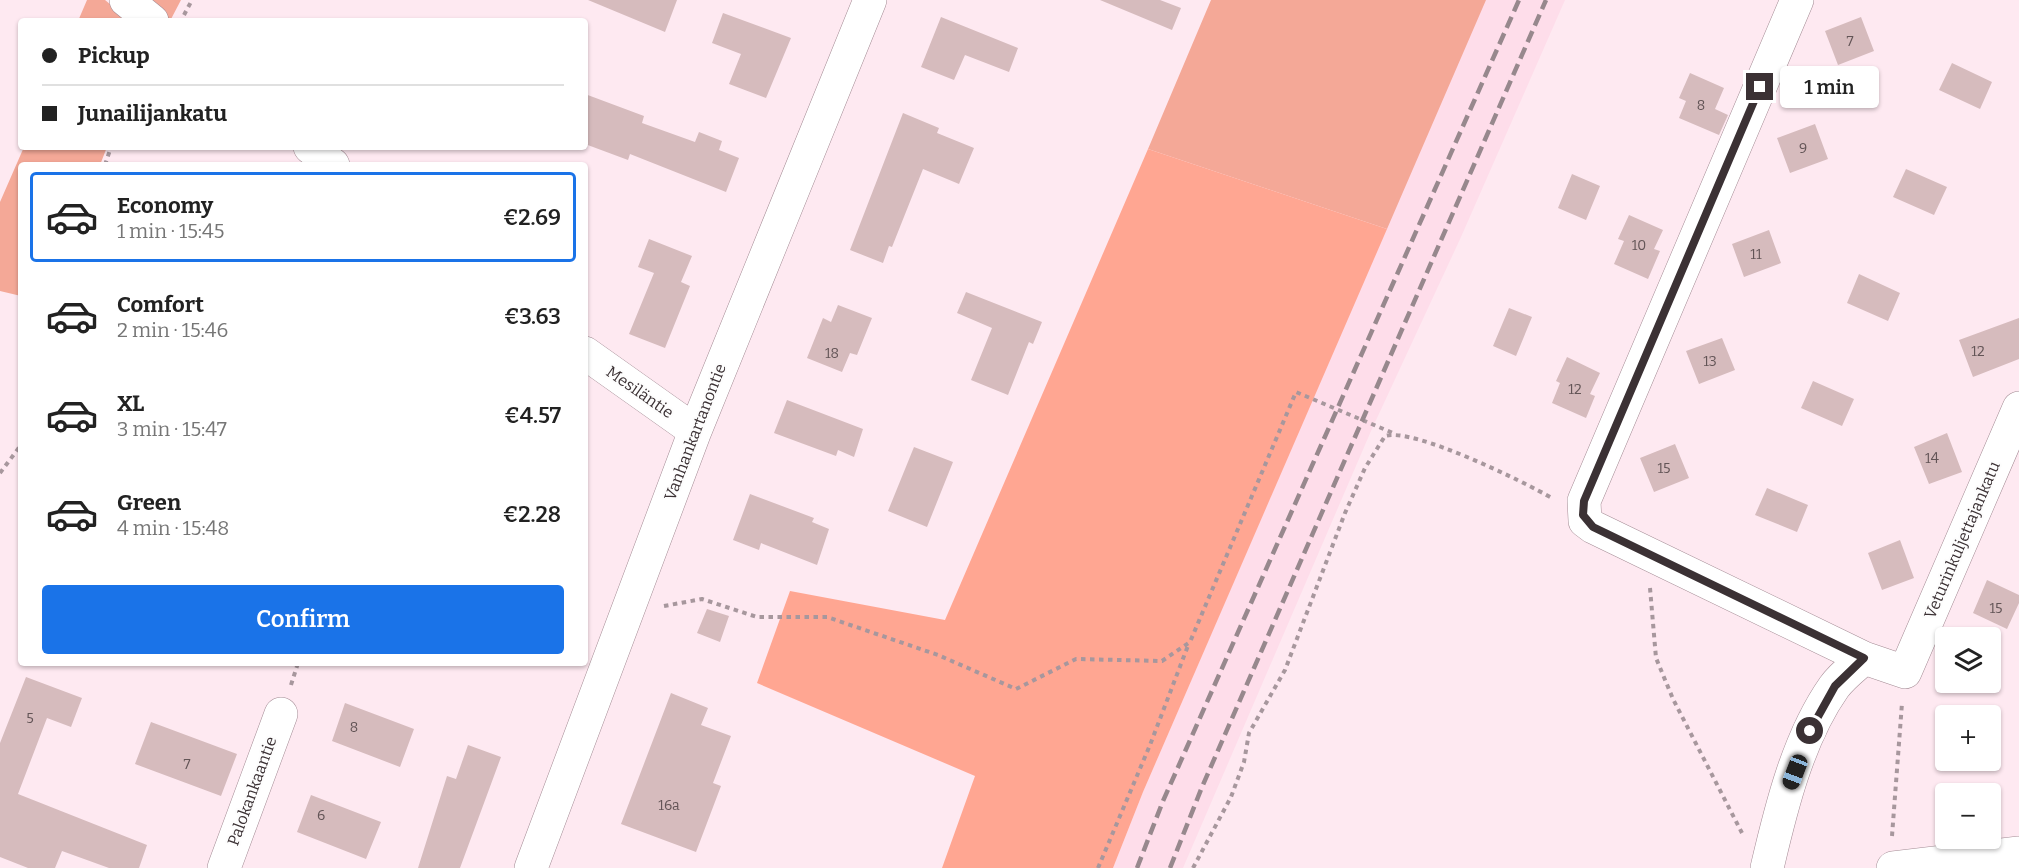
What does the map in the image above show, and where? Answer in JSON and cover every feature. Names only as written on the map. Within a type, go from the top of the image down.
[{"type":"street","points":[[126,0],[148,18]]},
{"type":"street","points":[[1797,0],[1584,501],[1583,515],[1593,527],[1648,555],[1864,658],[1905,672]]},
{"type":"street","name":"Vanhankartanontie","points":[[531,868],[695,431],[864,2]]},
{"type":"street","points":[[314,150],[329,162]]},
{"type":"street","name":"Mesiläntie","points":[[588,355],[695,431]]},
{"type":"street","name":"Veturinkuljettajankatu","points":[[1905,672],[2019,408]]},
{"type":"street","points":[[1767,868],[1787,792],[1810,731],[1835,686],[1864,658]]},
{"type":"street","name":"Palokankaantie","points":[[224,868],[281,714]]},
{"type":"street","points":[[1893,868],[2019,853]]},
{"type":"path","points":[[183,18],[192,0]]},
{"type":"path","points":[[1098,868],[1190,642],[1296,392],[1393,433],[1500,471],[1583,515]]},
{"type":"path","points":[[1193,868],[1231,797],[1245,762],[1249,734],[1286,669],[1345,513],[1365,468],[1378,443],[1385,435],[1393,433]]},
{"type":"path","points":[[1,471],[18,449]]},
{"type":"path","points":[[1648,555],[1651,626],[1656,658],[1673,699],[1721,790],[1743,839]]},
{"type":"path","points":[[626,615],[702,599],[757,617],[826,617],[938,655],[1016,689],[1077,659],[1162,661],[1190,642]]},
{"type":"path","points":[[1893,868],[1894,791],[1905,672]]},
{"type":"shaded area","points":[[87,0],[105,0],[126,18],[79,18]]},
{"type":"shaded area","points":[[142,0],[181,0],[172,18],[162,18]]},
{"type":"shaded area","points":[[1211,0],[1486,0],[1387,229],[1148,149]]},
{"type":"shaded area","points":[[1485,0],[1565,0],[1461,237],[1371,431],[1183,868],[1113,868],[1143,792]]},
{"type":"shaded area","points":[[1148,149],[1387,229],[1143,792],[1113,868],[942,868],[975,776],[757,683],[790,591],[945,620]]},
{"type":"shaded area","points":[[23,150],[106,150],[101,162],[18,162],[18,295],[0,291],[0,202]]},
{"type":"building","points":[[588,0],[677,0],[665,32]]},
{"type":"building","points":[[1100,0],[1160,0],[1181,8],[1172,30]]},
{"type":"building","points":[[723,13],[791,38],[766,98],[729,84],[741,54],[712,43]]},
{"type":"building","points":[[941,17],[1018,48],[1009,72],[965,55],[954,80],[921,67]]},
{"type":"building","points":[[1861,17],[1874,51],[1838,65],[1825,31]]},
{"type":"building","points":[[1952,63],[1992,82],[1980,109],[1939,90]]},
{"type":"building","points":[[1690,73],[1724,88],[1715,109],[1728,115],[1719,135],[1679,118],[1686,101],[1679,98]]},
{"type":"building","points":[[588,95],[644,116],[642,123],[695,142],[699,132],[722,141],[719,150],[739,158],[726,192],[630,154],[628,160],[588,145]]},
{"type":"building","points":[[903,113],[939,128],[937,133],[974,148],[959,184],[923,169],[892,247],[889,246],[883,263],[850,250]]},
{"type":"building","points":[[1815,124],[1828,159],[1790,173],[1777,138]]},
{"type":"building","points":[[1906,169],[1947,187],[1934,215],[1893,197]]},
{"type":"building","points":[[1572,174],[1600,186],[1586,220],[1558,208]]},
{"type":"building","points":[[1629,215],[1663,230],[1654,249],[1660,251],[1648,279],[1614,264],[1624,241],[1618,239]]},
{"type":"building","points":[[1769,230],[1781,263],[1744,277],[1732,244]]},
{"type":"building","points":[[649,239],[692,256],[681,282],[690,286],[665,348],[629,334],[654,273],[638,267]]},
{"type":"building","points":[[1859,274],[1900,293],[1888,321],[1847,303]]},
{"type":"building","points":[[966,292],[1042,322],[1033,344],[1029,342],[1008,395],[971,380],[992,328],[957,313]]},
{"type":"building","points":[[838,305],[872,318],[857,355],[850,353],[842,372],[807,358],[823,318],[831,322]]},
{"type":"building","points":[[1509,308],[1532,317],[1516,356],[1493,346]]},
{"type":"building","points":[[2019,318],[2019,359],[1973,377],[1959,340]]},
{"type":"building","points":[[1722,338],[1735,370],[1699,384],[1686,351]]},
{"type":"building","points":[[1567,357],[1600,373],[1590,394],[1595,396],[1586,418],[1552,403],[1560,383],[1556,381]]},
{"type":"building","points":[[1813,381],[1854,399],[1842,426],[1801,408]]},
{"type":"building","points":[[787,400],[863,429],[854,457],[838,450],[836,456],[774,433]]},
{"type":"building","points":[[1947,433],[1962,472],[1929,484],[1914,447]]},
{"type":"building","points":[[1675,444],[1689,478],[1654,492],[1640,458]]},
{"type":"building","points":[[914,447],[953,462],[927,527],[888,511]]},
{"type":"building","points":[[1767,488],[1808,505],[1797,532],[1755,515]]},
{"type":"building","points":[[750,494],[814,518],[812,522],[829,529],[817,565],[761,543],[759,550],[733,540]]},
{"type":"building","points":[[1900,540],[1914,578],[1882,590],[1868,553]]},
{"type":"building","points":[[1987,580],[2019,595],[2019,603],[2007,629],[1973,613]]},
{"type":"building","points":[[707,609],[729,616],[720,642],[697,633]]},
{"type":"building","points":[[26,677],[82,698],[71,727],[47,718],[18,794],[147,845],[139,868],[109,868],[62,851],[55,868],[28,868],[0,857],[0,743]]},
{"type":"building","points":[[671,693],[708,708],[701,725],[731,736],[713,783],[721,786],[696,852],[621,824]]},
{"type":"building","points":[[345,703],[414,729],[400,767],[332,741]]},
{"type":"building","points":[[151,722],[237,754],[221,796],[135,764]]},
{"type":"building","points":[[468,745],[501,757],[460,868],[418,868],[447,776],[456,779]]},
{"type":"building","points":[[311,795],[381,822],[366,859],[297,832]]},
{"type":"railway","points":[[1137,868],[1163,801],[1519,0]]},
{"type":"railway","points":[[1170,868],[1202,787],[1546,0]]},
{"type":"route","points":[[1760,87],[1584,501],[1583,515],[1585,521],[1593,527],[1864,658],[1835,686],[1810,731]]}]
